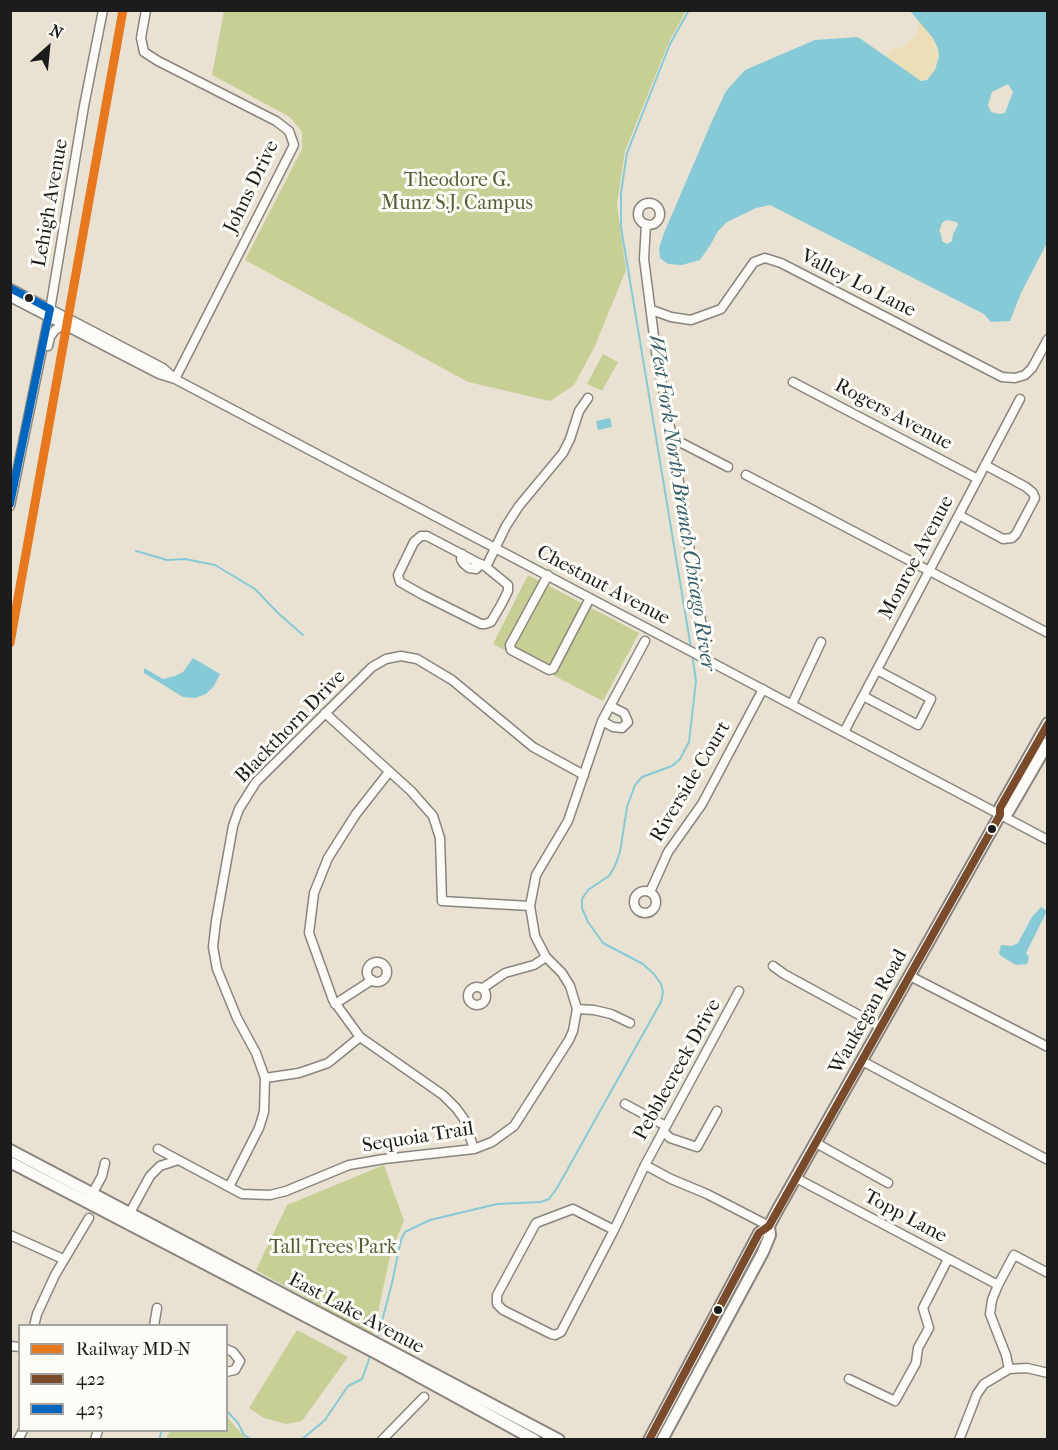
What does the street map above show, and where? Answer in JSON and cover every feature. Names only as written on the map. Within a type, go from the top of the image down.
[{"type":"main road","name":"Waukegan Road","points":[[649,1440],[759,1233],[769,1226],[816,1143],[1000,815],[1000,808],[1047,723]]},
{"type":"main road","name":"Waukegan Road","points":[[1000,815],[1008,812],[1047,743]]},
{"type":"main road","name":"East Lake Avenue","points":[[10,1150],[127,1218],[366,1344],[559,1440]]},
{"type":"main road","name":"East Lake Avenue","points":[[10,1162],[90,1198]]},
{"type":"main road","name":"Waukegan Road","points":[[662,1440],[763,1252],[771,1235],[769,1226]]},
{"type":"main road","name":"East Lake Avenue","points":[[380,1351],[536,1440]]},
{"type":"street","name":"Lehigh Avenue","points":[[10,506],[50,312],[82,116],[103,10]]},
{"type":"street","name":"Johns Drive","points":[[146,10],[141,38],[144,52],[276,121],[289,131],[294,145],[175,379]]},
{"type":"street","points":[[646,224],[644,258],[656,352],[672,438],[703,657]]},
{"type":"street","name":"Valley Lo Lane","points":[[652,310],[670,317],[691,320],[721,309],[754,261],[765,258],[781,263],[1002,377],[1016,378],[1025,375],[1032,368],[1047,339]]},
{"type":"street","name":"Chestnut Avenue","points":[[10,288],[50,312],[163,368],[175,379]]},
{"type":"street","name":"Chestnut Avenue","points":[[10,297],[50,312],[63,326],[159,374],[175,379],[1047,840]]},
{"type":"street","points":[[21,452],[30,438],[50,337],[55,330],[63,326]]},
{"type":"street","name":"Rogers Avenue","points":[[793,382],[978,479]]},
{"type":"street","points":[[483,566],[519,506],[563,453],[579,411],[588,398]]},
{"type":"street","name":"Monroe Avenue","points":[[844,732],[1020,399]]},
{"type":"street","points":[[672,438],[728,467]]},
{"type":"street","points":[[959,514],[1003,539],[1012,538],[1017,534],[1035,498],[1033,493],[985,465]]},
{"type":"street","points":[[746,475],[1047,633]]},
{"type":"street","points":[[421,536],[427,536],[483,566],[505,580],[508,591],[491,621],[481,624],[423,595],[399,580],[398,572],[414,542],[421,536]]},
{"type":"street","points":[[548,575],[510,645],[511,650],[549,670],[553,669],[590,598]]},
{"type":"street","points":[[630,1023],[611,1014],[577,1009],[570,986],[562,973],[546,957],[535,936],[530,906],[536,875],[568,821],[602,721],[645,641]]},
{"type":"street","points":[[792,704],[821,642]]},
{"type":"street","name":"Blackthorn Drive","points":[[229,1187],[259,1128],[264,1112],[265,1078],[256,1053],[237,1018],[217,969],[213,947],[231,834],[238,809],[256,782],[372,668],[386,659],[401,656],[417,659],[452,680],[533,747],[584,775]]},
{"type":"street","points":[[863,696],[918,725],[931,699],[877,670]]},
{"type":"street","name":"Riverside Court","points":[[650,892],[668,852],[702,804],[763,689]]},
{"type":"street","points":[[602,721],[613,727],[622,728],[626,725],[628,719],[624,713],[610,706]]},
{"type":"street","points":[[325,713],[411,790],[433,816],[440,838],[442,901],[530,906]]},
{"type":"street","points":[[389,772],[356,814],[328,858],[314,893],[309,933],[335,1004],[360,1037],[444,1095],[464,1119],[474,1149]]},
{"type":"street","points":[[483,988],[505,973],[534,965],[546,957]]},
{"type":"street","points":[[773,966],[784,975],[881,1027]]},
{"type":"street","points":[[910,976],[1047,1047]]},
{"type":"street","points":[[335,1004],[372,980]]},
{"type":"street","name":"Pebblecreek Drive","points":[[614,1230],[573,1209],[536,1223],[496,1301],[503,1310],[551,1334],[561,1332],[614,1230],[645,1165],[740,992]]},
{"type":"street","name":"Sequoia Trail","points":[[158,1149],[242,1194],[270,1195],[286,1191],[349,1165],[474,1149],[502,1135],[514,1126],[524,1113],[569,1040],[577,1009]]},
{"type":"street","points":[[265,1078],[299,1073],[328,1063],[360,1037]]},
{"type":"street","points":[[862,1061],[1047,1160]]},
{"type":"street","points":[[625,1104],[664,1129],[670,1137],[697,1147],[717,1112]]},
{"type":"street","points":[[816,1143],[888,1183]]},
{"type":"street","points":[[127,1218],[150,1176],[160,1166],[178,1160]]},
{"type":"street","points":[[90,1198],[102,1176],[105,1163]]},
{"type":"street","name":"Pebblecreek Drive","points":[[645,1165],[769,1226]]},
{"type":"street","name":"Topp Lane","points":[[796,1178],[998,1285]]},
{"type":"street","points":[[34,1324],[63,1259],[89,1218]]},
{"type":"street","points":[[10,1235],[63,1259]]},
{"type":"street","points":[[1009,1369],[990,1314],[992,1300],[1014,1255],[1047,1273]]},
{"type":"street","points":[[849,1379],[895,1401],[916,1363],[918,1348],[929,1328],[922,1308],[948,1259]]},
{"type":"street","points":[[154,1324],[157,1308]]},
{"type":"street","points":[[228,1350],[233,1352],[240,1361],[235,1370],[228,1371]]},
{"type":"street","points":[[959,1440],[977,1394],[984,1384],[1009,1369],[1027,1368],[1047,1373]]},
{"type":"street","points":[[382,1440],[424,1397]]},
{"type":"green space","name":"Theodore G. Munz S.J. Campus","points":[[224,11],[686,11],[669,42],[625,151],[617,205],[626,270],[594,348],[574,385],[550,401],[468,382],[245,260],[302,149],[302,132],[290,117],[212,75]]},
{"type":"green space","points":[[603,354],[618,362],[602,391],[587,384]]},
{"type":"green space","points":[[528,575],[639,633],[603,701],[493,644]]},
{"type":"green space","name":"Tall Trees Park","points":[[384,1165],[404,1221],[391,1252],[373,1335],[256,1270],[287,1205]]},
{"type":"green space","points":[[297,1330],[348,1357],[302,1421],[286,1424],[264,1418],[249,1408]]},
{"type":"green space","points":[[228,1418],[246,1439],[166,1439],[170,1432],[228,1432]]},
{"type":"sand","points":[[916,17],[933,38],[939,56],[932,76],[921,81],[886,57],[896,46],[901,49],[917,34]]},
{"type":"water","points":[[910,11],[1047,11],[1047,243],[1021,293],[1010,321],[991,322],[984,314],[770,205],[756,208],[727,222],[718,231],[700,260],[682,265],[668,264],[660,258],[659,248],[664,233],[712,121],[726,91],[745,70],[815,40],[858,37],[921,81],[927,80],[935,70],[939,56],[933,38]],"holes":[[[1008,84],[1013,92],[1005,113],[991,112],[988,105],[992,92]],[[946,220],[957,222],[958,225],[952,241],[947,244],[942,241],[939,232],[942,223]]]},
{"type":"water","points":[[610,418],[612,427],[598,430],[596,421]]},
{"type":"water","points":[[193,658],[220,674],[214,686],[206,694],[195,698],[183,697],[144,673],[144,668],[163,679],[175,676],[183,672]]},
{"type":"water","points":[[1041,907],[1047,911],[1026,953],[1029,957],[1027,964],[1016,965],[1001,956],[999,953],[1001,945],[1012,946],[1018,943],[1032,917]]},
{"type":"waterway","name":"West Fork North Branch Chicago River","points":[[689,10],[670,44],[627,153],[621,193],[621,227],[691,648]]},
{"type":"waterway","points":[[136,551],[167,560],[185,559],[215,565],[255,589],[303,635]]},
{"type":"waterway","name":"West Fork North Branch Chicago River","points":[[377,1340],[401,1240],[405,1232],[430,1220],[497,1204],[541,1202],[549,1199],[661,1002],[663,992],[654,974],[643,964],[603,943],[588,922],[582,908],[582,899],[588,890],[609,876],[615,866],[620,852],[627,807],[635,785],[642,777],[672,766],[680,759],[689,742],[696,681],[692,654]]},
{"type":"waterway","name":"West Fork North Branch Chicago River","points":[[301,1440],[325,1420],[348,1386],[362,1379],[371,1354]]},
{"type":"waterway","name":"West Fork North Branch Chicago River","points":[[228,1412],[238,1423],[244,1435],[252,1440]]},
{"type":"waterway","name":"West Fork North Branch Chicago River","points":[[159,1440],[161,1432]]},
{"type":"rail line","name":"MD-N","points":[[10,643],[123,10]]},
{"type":"transit line","name":"423","points":[[10,288],[50,309],[10,504]]},
{"type":"transit line","name":"422","points":[[649,1440],[759,1233],[769,1226],[1000,815],[1000,808],[1048,724]]}]
